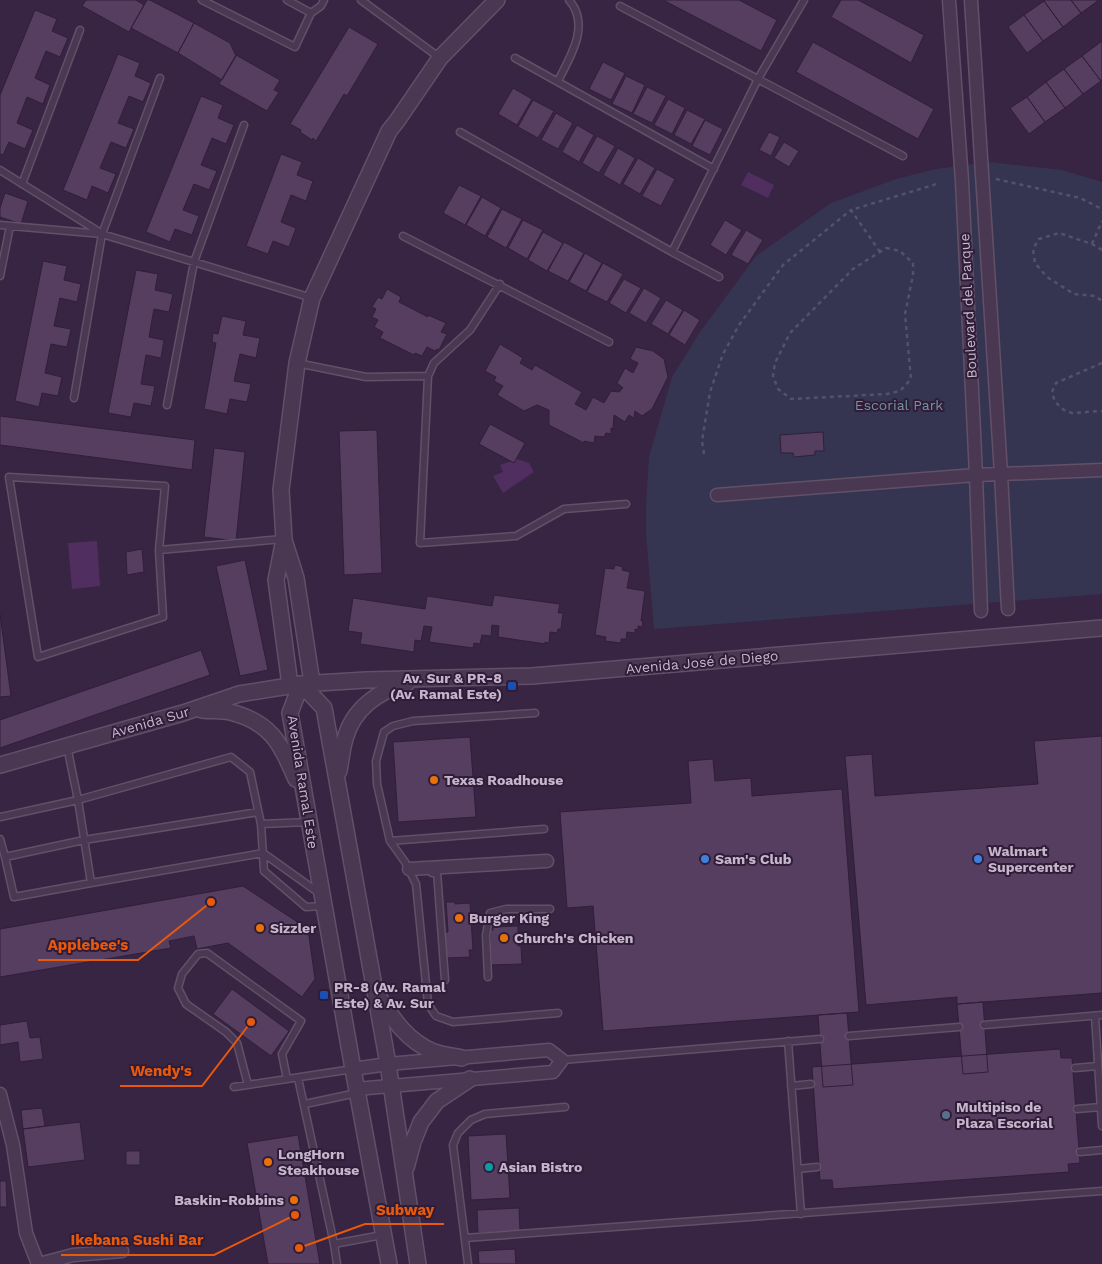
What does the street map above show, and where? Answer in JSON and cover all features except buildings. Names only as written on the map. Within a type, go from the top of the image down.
[{"type":"street","points":[[301,684],[296,578],[284,539],[281,490],[297,363],[312,298],[389,131],[440,58],[497,0]]},
{"type":"street","name":"Boulevard del Parque","points":[[949,0],[962,181],[982,611]]},
{"type":"street","name":"Boulevard del Parque","points":[[971,0],[1008,609]]},
{"type":"street","points":[[717,495],[976,475],[1102,470]]},
{"type":"street","points":[[284,539],[276,580],[301,684],[324,708],[388,1064],[418,1264]]},
{"type":"street","name":"Avenida José de Diego","points":[[301,684],[366,680],[532,676],[1102,628]]},
{"type":"street","points":[[337,782],[345,739],[352,723],[363,707],[375,696],[392,687],[424,679]]},
{"type":"street","name":"Avenida Sur","points":[[0,765],[194,709],[239,694],[301,684]]},
{"type":"street","name":"Avenida Ramal Este","points":[[301,684],[290,713],[389,1264]]},
{"type":"street","points":[[194,709],[229,712],[255,720],[271,733],[286,756],[306,802]]},
{"type":"street","points":[[410,872],[546,861]]},
{"type":"street","points":[[375,992],[402,1030],[419,1043],[435,1052],[462,1058]]},
{"type":"street","points":[[353,1069],[388,1064],[550,1050],[562,1060],[553,1072],[391,1086],[357,1091]]},
{"type":"street","points":[[405,1174],[412,1142],[421,1122],[437,1101],[470,1080]]},
{"type":"street","points":[[0,1094],[6,1140],[26,1233],[38,1264],[73,1254],[122,1251]]},
{"type":"lane","points":[[202,0],[295,47],[310,13],[321,6],[324,0]]},
{"type":"lane","points":[[287,0],[310,13]]},
{"type":"lane","points":[[361,0],[440,58]]},
{"type":"lane","points":[[558,81],[576,44],[579,22],[570,0]]},
{"type":"lane","points":[[672,252],[758,78],[804,0]]},
{"type":"lane","points":[[620,6],[903,156]]},
{"type":"lane","points":[[22,184],[80,30]]},
{"type":"lane","points":[[515,58],[714,169]]},
{"type":"lane","points":[[74,398],[102,234],[160,78]]},
{"type":"lane","points":[[168,405],[194,262],[244,125]]},
{"type":"lane","points":[[460,132],[672,252],[719,276]]},
{"type":"lane","points":[[0,170],[102,234]]},
{"type":"lane","points":[[0,225],[102,234],[312,298]]},
{"type":"lane","points":[[0,276],[10,226]]},
{"type":"lane","points":[[403,236],[500,284],[609,342]]},
{"type":"lane","points":[[500,284],[470,330],[434,363],[428,376],[420,542],[516,536],[564,509],[626,504]]},
{"type":"lane","points":[[297,363],[366,377],[428,376]]},
{"type":"lane","points":[[9,478],[165,486],[159,550],[163,617],[38,657],[9,478]]},
{"type":"lane","points":[[159,550],[284,539]]},
{"type":"lane","points":[[535,713],[413,721],[393,726],[384,732],[376,761],[377,784],[390,841],[416,884],[428,1004],[436,1016],[454,1022],[558,1013]]},
{"type":"lane","points":[[67,746],[78,800],[91,883]]},
{"type":"lane","points":[[0,817],[78,800],[231,757],[250,772],[261,824],[264,871],[306,907],[323,901]]},
{"type":"lane","points":[[5,857],[84,840],[258,812]]},
{"type":"lane","points":[[261,824],[309,822]]},
{"type":"lane","points":[[390,841],[544,829]]},
{"type":"lane","points":[[0,839],[14,896],[263,852],[323,901]]},
{"type":"lane","points":[[410,872],[437,872],[445,980]]},
{"type":"lane","points":[[488,977],[486,935],[490,913],[506,909],[550,909]]},
{"type":"lane","points":[[248,1085],[237,1043],[226,1032],[186,1004],[178,988],[182,974],[198,954],[207,953],[300,1020],[282,1054],[287,1079]]},
{"type":"lane","points":[[984,1025],[1098,1016],[1098,1066],[1102,1126]]},
{"type":"lane","points":[[849,1036],[959,1027]]},
{"type":"lane","points":[[562,1060],[820,1039]]},
{"type":"lane","points":[[788,1041],[801,1214]]},
{"type":"lane","points":[[1075,1068],[1098,1066]]},
{"type":"lane","points":[[234,1088],[353,1069]]},
{"type":"lane","points":[[298,1078],[305,1104],[337,1264]]},
{"type":"lane","points":[[791,1086],[811,1084]]},
{"type":"lane","points":[[305,1104],[357,1091]]},
{"type":"lane","points":[[468,1264],[453,1145],[458,1133],[470,1120],[485,1114],[565,1107]]},
{"type":"lane","points":[[1078,1109],[1101,1108]]},
{"type":"lane","points":[[1080,1152],[1102,1150]]},
{"type":"lane","points":[[798,1169],[817,1167]]},
{"type":"lane","points":[[465,1238],[1102,1192]]},
{"type":"lane","points":[[334,1244],[384,1235]]},
{"type":"path","points":[[982,177],[1000,179],[1080,198],[1102,209]]},
{"type":"path","points":[[704,454],[702,441],[710,392],[723,354],[739,325],[783,265],[851,210],[940,182]]},
{"type":"path","points":[[851,210],[880,252]]},
{"type":"path","points":[[1092,244],[1102,221]]},
{"type":"path","points":[[1102,250],[1092,244],[1059,233],[1039,239],[1033,249],[1034,264],[1047,277],[1074,294],[1095,296],[1102,301]]},
{"type":"path","points":[[886,248],[900,251],[913,263],[905,314],[911,379],[900,391],[887,394],[791,399],[778,389],[773,376],[775,364],[790,333],[853,269],[880,252],[886,248]]},
{"type":"path","points":[[1102,363],[1056,382],[1052,392],[1055,402],[1064,410],[1072,413],[1102,411]]},
{"type":"green space","name":"Escorial Park","points":[[989,162],[1062,170],[1102,182],[1102,594],[654,629],[646,534],[649,457],[672,377],[700,332],[756,256],[831,203],[896,179],[936,169]]},
{"type":"shaded area","points":[[748,172],[774,185],[768,198],[741,185]]},
{"type":"shaded area","points":[[517,459],[529,463],[534,472],[503,493],[493,476],[503,472],[500,465]]},
{"type":"shaded area","points":[[97,541],[100,586],[72,589],[68,543]]},
{"type":"place","name":"Av. Sur & PR-8 (Av. Ramal Este)","points":[[512,686]]},
{"type":"place","name":"Texas Roadhouse","points":[[434,780]]},
{"type":"place","name":"Sam's Club","points":[[705,859]]},
{"type":"place","name":"Walmart Supercenter","points":[[978,859]]},
{"type":"place","name":"Applebee's","points":[[211,902]]},
{"type":"place","name":"Burger King","points":[[459,918]]},
{"type":"place","name":"Sizzler","points":[[260,928]]},
{"type":"place","name":"Church's Chicken","points":[[504,938]]},
{"type":"place","name":"PR-8 (Av. Ramal Este) & Av. Sur","points":[[324,995]]},
{"type":"place","name":"Wendy's","points":[[251,1022]]},
{"type":"place","name":"Multipiso de Plaza Escorial","points":[[946,1115]]},
{"type":"place","name":"LongHorn Steakhouse","points":[[268,1162]]},
{"type":"place","name":"Asian Bistro","points":[[489,1167]]},
{"type":"place","name":"Baskin-Robbins","points":[[294,1200]]},
{"type":"place","name":"Ikebana Sushi Bar","points":[[295,1215]]},
{"type":"place","name":"Subway","points":[[299,1248]]}]
